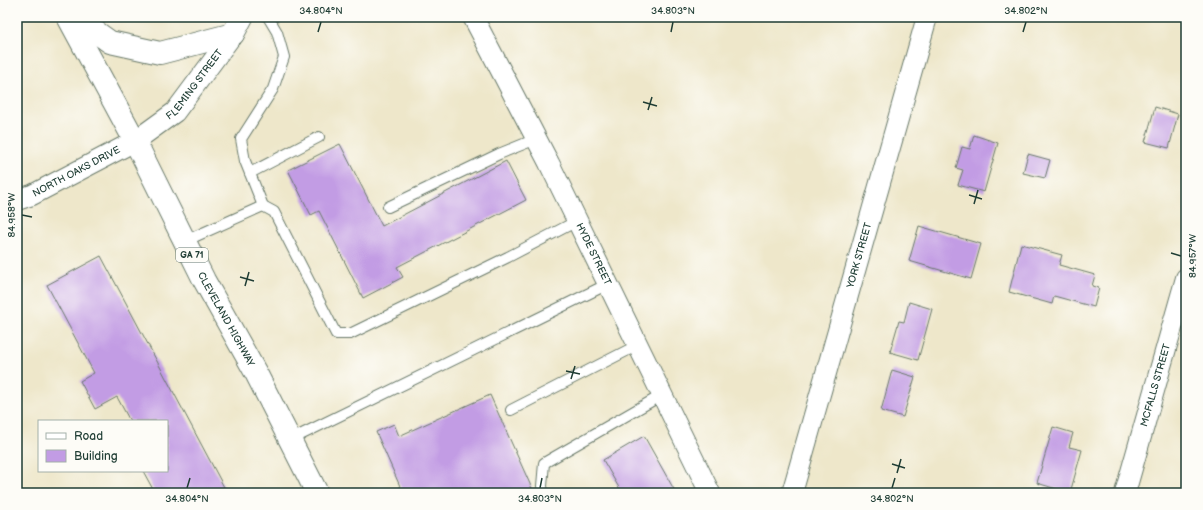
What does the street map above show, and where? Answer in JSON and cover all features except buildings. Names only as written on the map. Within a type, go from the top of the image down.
[{"type":"main road","name":"CLEVELAND HIGHWAY","points":[[68,17],[135,141],[204,280],[256,375],[317,493]]},
{"type":"main road","points":[[75,17],[110,42],[160,53],[237,26]]},
{"type":"street","name":"HYDE STREET","points":[[473,17],[577,221],[710,493]]},
{"type":"street","name":"YORK STREET","points":[[792,493],[927,17]]},
{"type":"street","name":"FLEMING STREET","points":[[135,141],[175,112],[237,26]]},
{"type":"street","name":"NORTH OAKS DRIVE","points":[[17,200],[32,195],[135,141]]},
{"type":"street","name":"MCFALLS STREET","points":[[1125,493],[1186,278]]},
{"type":"lane","points":[[268,17],[276,32],[284,56],[272,89],[241,139],[245,161],[262,206],[274,212],[336,334],[350,334],[502,260],[577,221]]},
{"type":"lane","points":[[250,173],[319,137]]},
{"type":"lane","points":[[388,207],[499,154],[536,139]]},
{"type":"lane","points":[[184,241],[262,206]]},
{"type":"lane","points":[[290,440],[608,284]]},
{"type":"lane","points":[[511,410],[638,345]]},
{"type":"lane","points":[[543,493],[542,486],[544,463],[662,395]]}]
